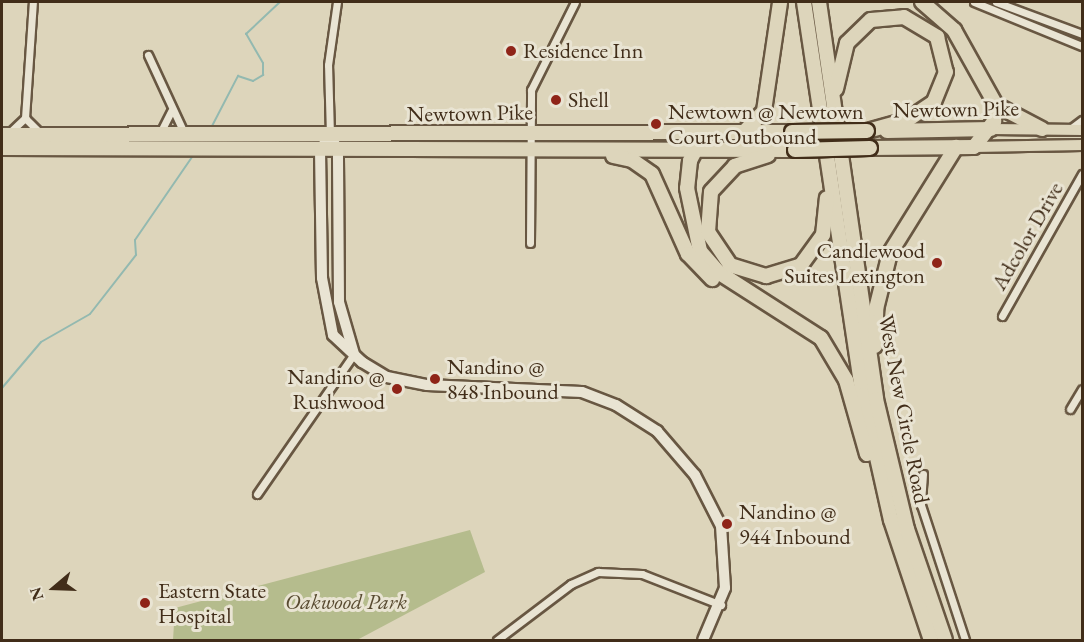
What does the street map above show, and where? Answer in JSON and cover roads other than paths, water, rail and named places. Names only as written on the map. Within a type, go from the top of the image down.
[{"type":"highway","points":[[744,132],[764,111],[780,2]]},
{"type":"highway","name":"West New Circle Road","points":[[804,2],[863,395],[891,520],[931,640]]},
{"type":"highway","name":"West New Circle Road","points":[[819,2],[876,399],[907,529],[945,640]]},
{"type":"highway","points":[[922,2],[954,30],[990,98],[995,114],[991,129],[974,147]]},
{"type":"highway","points":[[835,118],[839,62],[853,33],[881,16],[916,20],[943,48],[946,72],[940,94],[916,116],[867,131]]},
{"type":"highway","points":[[990,98],[1008,115],[1042,129]]},
{"type":"highway","name":"Newtown Pike","points":[[2,135],[192,136],[991,129]]},
{"type":"highway","points":[[713,131],[694,150],[687,188],[700,251],[718,272],[821,338],[839,366],[880,504],[891,520]]},
{"type":"highway","points":[[876,399],[876,309],[885,268],[909,218],[956,147]]},
{"type":"highway","name":"Newtown Pike","points":[[2,148],[527,152],[974,147]]},
{"type":"highway","points":[[795,150],[746,161],[726,173],[711,192],[708,232],[723,258],[738,270],[774,276],[793,270],[814,252],[827,214],[828,154]]},
{"type":"highway","points":[[563,151],[622,157],[647,168],[694,262],[724,286],[773,306]]},
{"type":"main road","name":"Newtown Pike","points":[[991,129],[1083,130]]},
{"type":"main road","name":"Newtown Pike","points":[[974,147],[1083,145]]},
{"type":"street","points":[[33,2],[26,118],[34,129],[50,135]]},
{"type":"street","points":[[257,494],[354,354],[338,291],[338,150],[330,135],[328,65],[338,2]]},
{"type":"street","points":[[530,243],[527,152],[534,78],[575,2]]},
{"type":"street","points":[[974,2],[1083,46]]},
{"type":"street","points":[[996,2],[1083,34]]},
{"type":"street","points":[[148,55],[171,111],[183,132],[192,136]]},
{"type":"street","points":[[159,136],[171,111]]},
{"type":"street","points":[[2,135],[26,118]]},
{"type":"street","points":[[1068,130],[1083,120]]},
{"type":"street","points":[[330,135],[320,150],[324,308],[333,335],[373,369],[404,382],[558,388],[610,402],[644,421],[674,449],[716,512],[726,556],[721,604],[703,640]]},
{"type":"street","name":"Adcolor Drive","points":[[1002,316],[1083,174]]},
{"type":"street","points":[[1070,409],[1083,389]]},
{"type":"street","points":[[923,474],[921,505],[965,640]]},
{"type":"street","points":[[496,640],[571,584],[598,572],[642,574],[721,604]]},
{"type":"waterway","points":[[211,128],[238,76],[253,81],[263,75],[263,63],[246,34],[280,2]]},
{"type":"waterway","points":[[2,388],[41,342],[90,314],[136,255],[135,240],[192,157]]},
{"type":"place","name":"Residence Inn","points":[[511,51]]},
{"type":"place","name":"Shell","points":[[556,100]]},
{"type":"place","name":"Newtown @ Newtown Court Outbound","points":[[656,124]]},
{"type":"place","name":"Candlewood Suites Lexington","points":[[937,263]]},
{"type":"place","name":"Nandino @ 848 Inbound","points":[[435,379]]},
{"type":"place","name":"Nandino @ Rushwood","points":[[397,389]]},
{"type":"place","name":"Nandino @ 944 Inbound","points":[[727,524]]},
{"type":"place","name":"Eastern State Hospital","points":[[145,603]]},
{"type":"park label","name":"Oakwood Park","points":[[346,602]]}]
